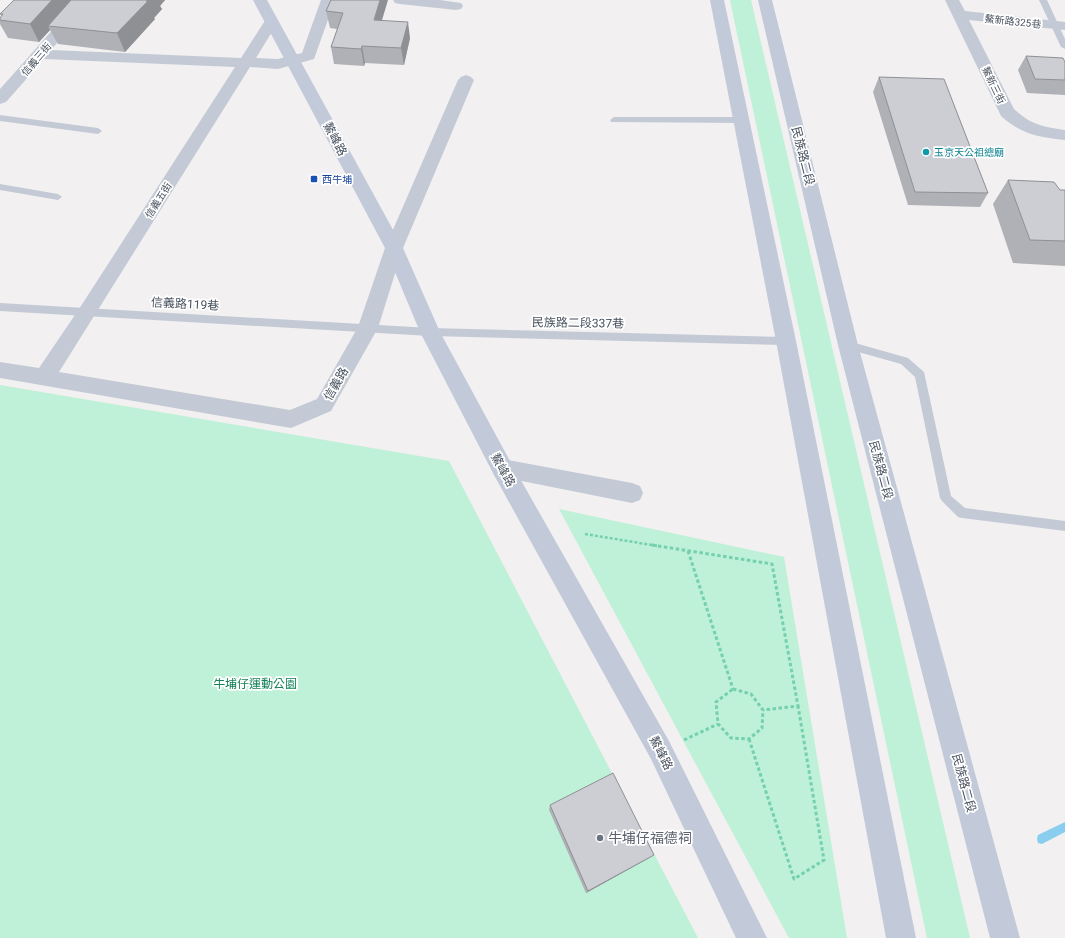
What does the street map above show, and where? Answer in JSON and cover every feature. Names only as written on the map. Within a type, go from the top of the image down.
[{"type":"street","name":"信義三街","points":[[0,99],[87,0]]},
{"type":"street","name":"鰲峰路","points":[[260,0],[394,248],[430,332],[502,468],[660,750],[752,938]]},
{"type":"street","points":[[40,54],[278,64],[309,56],[328,0]]},
{"type":"street","points":[[400,0],[456,6]]},
{"type":"street","points":[[717,0],[786,341],[901,938]]},
{"type":"street","name":"民族路二段","points":[[765,0],[848,345],[1005,938]]},
{"type":"street","name":"鰲新三街","points":[[952,0],[1007,112],[1018,123],[1031,130],[1065,135]]},
{"type":"street","name":"鰲新路325巷","points":[[960,15],[1060,26]]},
{"type":"street","name":"信義五街","points":[[44,377],[88,311],[271,22]]},
{"type":"street","name":"信義路","points":[[0,370],[291,419],[324,405],[368,328],[394,248],[466,80]]},
{"type":"street","points":[[502,468],[632,494]]},
{"type":"lane","points":[[1043,0],[1060,26],[1065,47]]},
{"type":"lane","points":[[0,118],[98,131]]},
{"type":"lane","points":[[614,120],[741,120]]},
{"type":"lane","points":[[0,187],[58,197]]},
{"type":"lane","name":"信義路119巷","points":[[0,307],[368,328]]},
{"type":"lane","name":"民族路二段337巷","points":[[368,328],[430,332],[786,341]]},
{"type":"lane","points":[[848,345],[904,361],[920,374],[946,498],[962,514],[1065,526]]},
{"type":"path","points":[[585,534],[772,564],[824,860],[794,878],[749,739]]},
{"type":"path","points":[[688,551],[733,689]]},
{"type":"path","points":[[733,689],[751,694],[763,710],[762,728],[749,739],[731,738],[718,724],[716,702],[733,689]]},
{"type":"path","points":[[763,710],[798,706]]},
{"type":"path","points":[[660,750],[718,724]]},
{"type":"green space","points":[[730,0],[751,0],[970,938],[927,938]]},
{"type":"green space","name":"牛埔仔運動公園","points":[[0,385],[449,461],[698,938],[0,938]]},
{"type":"green space","points":[[559,509],[784,557],[847,938],[789,938]]},
{"type":"building","points":[[14,0],[52,0],[30,24],[0,20],[3,14],[0,14]]},
{"type":"building","points":[[71,0],[148,1],[117,33],[48,26]]},
{"type":"building","points":[[331,0],[380,0],[374,20],[408,22],[401,48],[362,46],[361,49],[331,47],[343,13],[326,11]]},
{"type":"building","points":[[1026,56],[1063,58],[1065,62],[1065,80],[1035,79]]},
{"type":"building","name":"玉京天公祖總廟","points":[[879,77],[944,79],[988,193],[915,192]]},
{"type":"building","points":[[1008,180],[1054,182],[1060,190],[1065,190],[1065,241],[1030,240]]},
{"type":"building","name":"牛埔仔福德祠","points":[[613,773],[654,855],[588,891],[550,805]]},
{"type":"waterway","points":[[1042,839],[1065,827]]},
{"type":"place","name":"玉京天公祖總廟","points":[[926,152]]},
{"type":"place","name":"西牛埔","points":[[314,179]]},
{"type":"place","name":"牛埔仔福德祠","points":[[600,838]]}]
